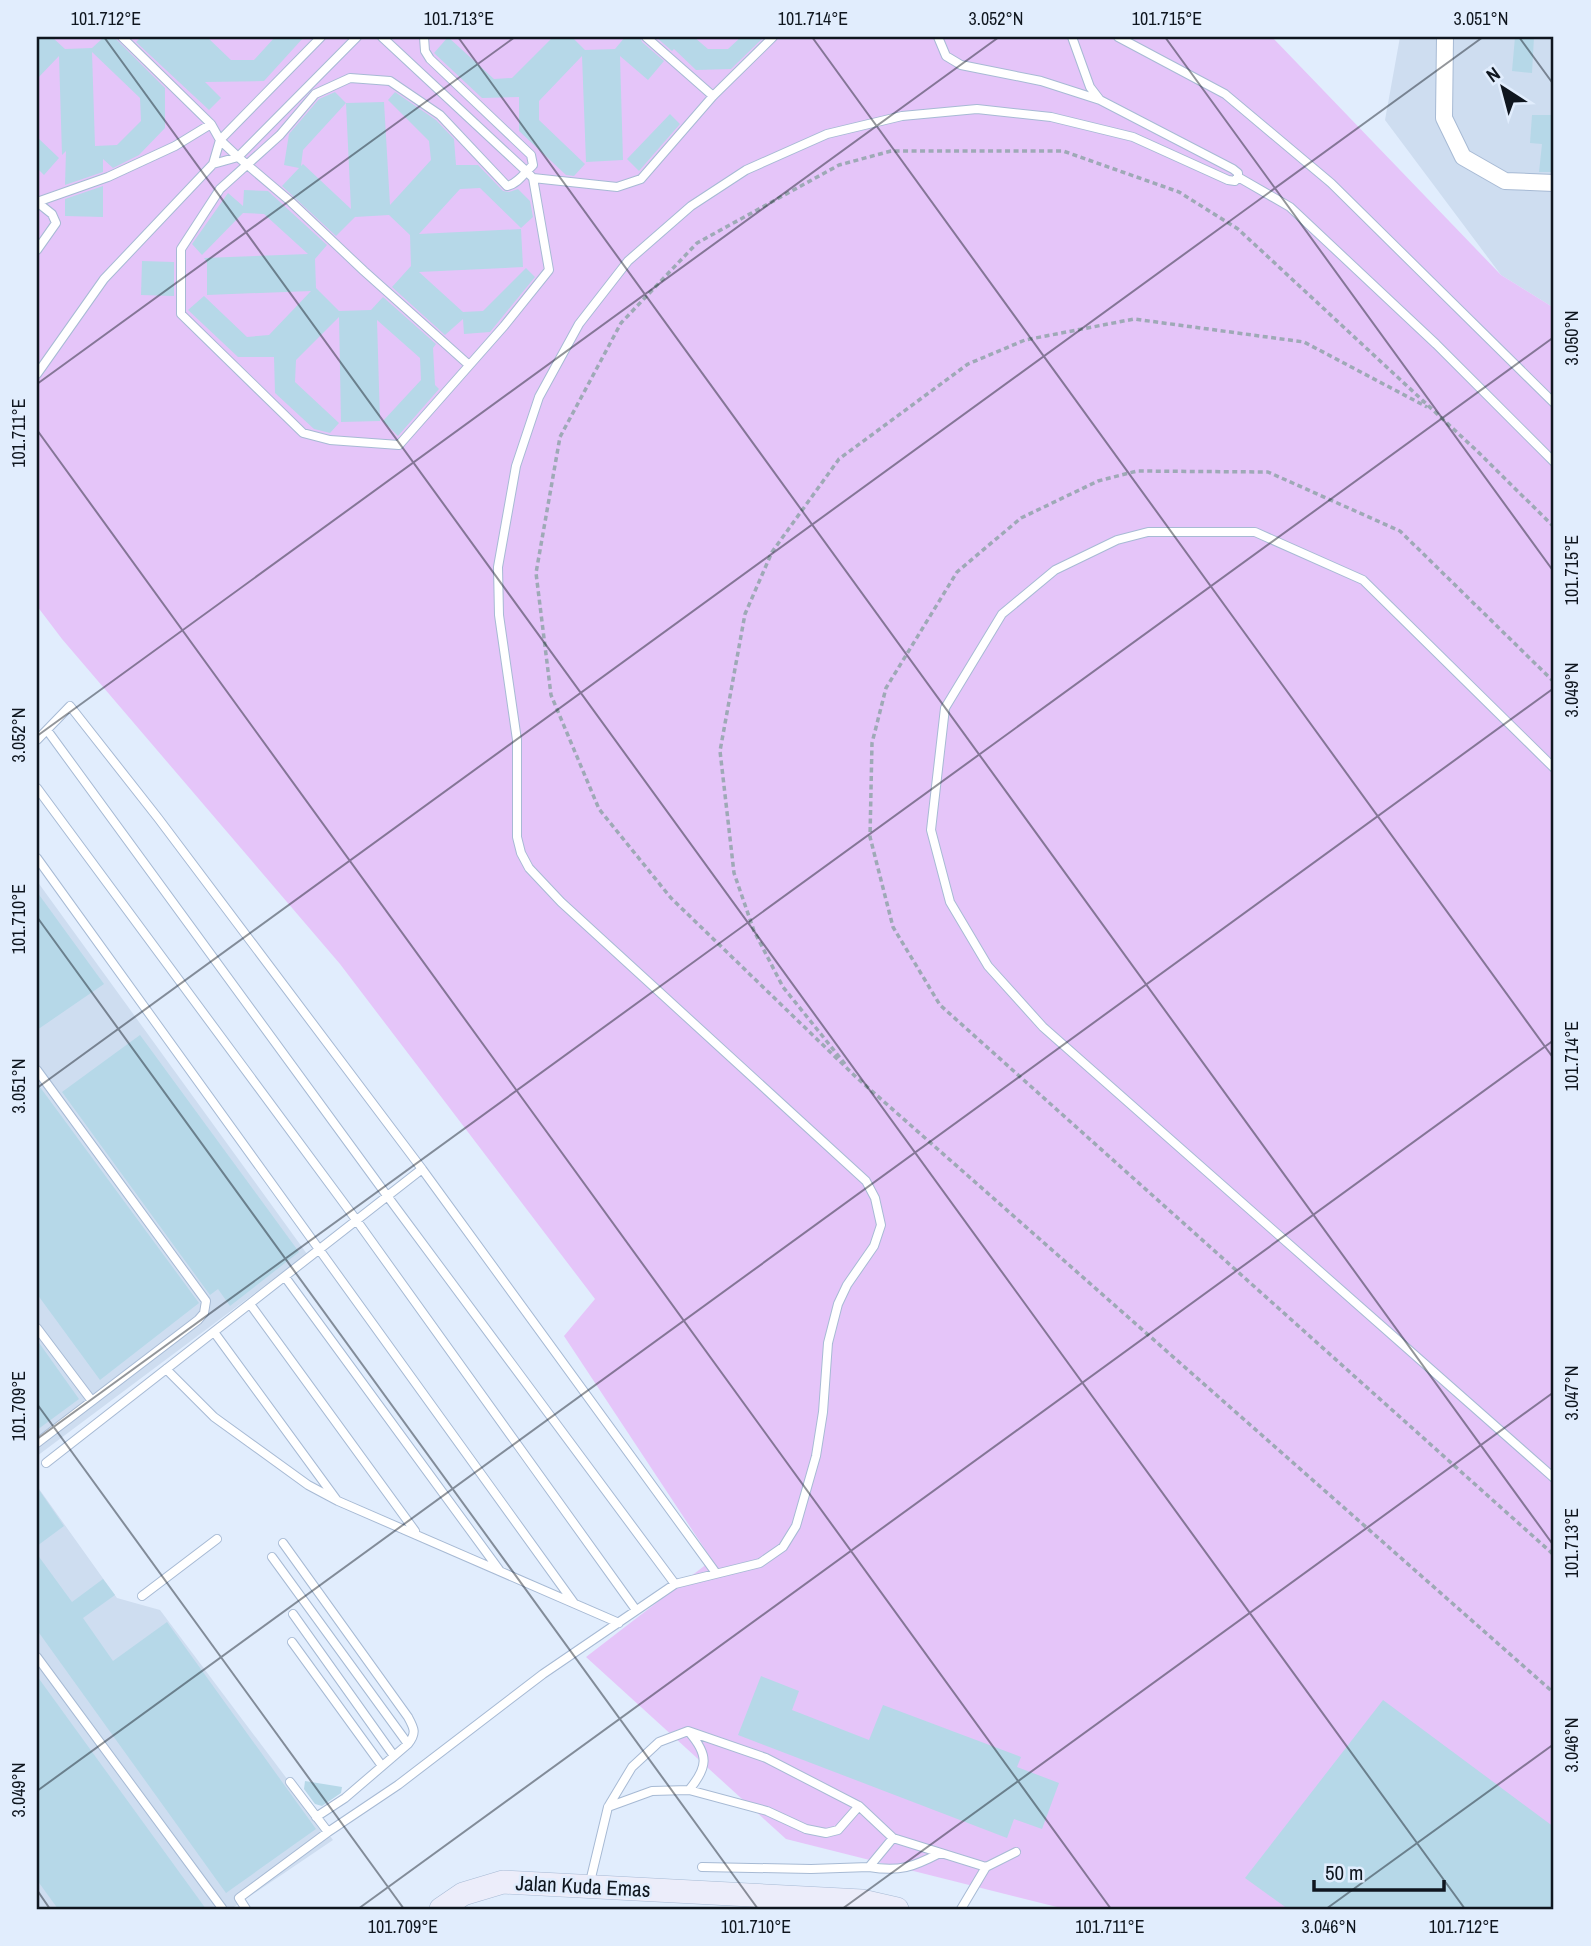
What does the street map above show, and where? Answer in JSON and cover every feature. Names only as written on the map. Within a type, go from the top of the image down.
[{"type":"street","points":[[1445,37],[1444,118],[1463,157],[1505,181],[1554,183]]},
{"type":"street","name":"Jalan Kuda Emas","points":[[441,1909],[463,1894],[503,1882],[862,1902],[897,1909]]},
{"type":"lane","points":[[37,374],[104,279],[213,164],[220,140],[321,37]]},
{"type":"lane","points":[[213,164],[238,157],[357,37]]},
{"type":"lane","points":[[382,37],[529,175],[617,187],[642,179],[713,96],[774,37]]},
{"type":"lane","points":[[424,37],[425,51],[430,59],[531,155],[533,165],[529,175],[549,271],[504,326],[399,445],[330,440],[303,433],[181,314],[181,249],[220,189],[280,135],[315,94],[351,78],[390,81],[440,115],[508,186],[529,175]]},
{"type":"lane","points":[[646,37],[713,96]]},
{"type":"lane","points":[[938,37],[946,56],[961,65],[1041,81],[1100,100],[1233,169],[1238,173],[1238,177],[1290,206],[1436,344],[1554,462]]},
{"type":"lane","points":[[1072,37],[1090,87],[1100,100]]},
{"type":"lane","points":[[1118,37],[1225,94],[1331,183],[1554,403]]},
{"type":"lane","points":[[125,38],[211,124],[220,140],[292,202],[469,365]]},
{"type":"lane","points":[[37,1657],[221,1909],[398,1785],[543,1674],[675,1584],[760,1563],[783,1547],[796,1526],[816,1457],[823,1412],[828,1343],[838,1304],[847,1285],[874,1246],[881,1225],[879,1209],[866,1181],[561,902],[529,869],[521,853],[517,836],[517,740],[499,615],[498,567],[516,466],[540,397],[579,324],[628,261],[691,206],[746,170],[827,134],[902,116],[978,109],[1039,116],[1133,137],[1228,180],[1235,181],[1238,177]]},
{"type":"lane","points":[[37,202],[108,177],[174,146],[211,124]]},
{"type":"lane","points":[[37,202],[52,214],[56,223],[37,250]]},
{"type":"lane","points":[[1554,768],[1363,580],[1255,532],[1148,532],[1117,540],[1055,570],[1002,614],[945,708],[931,830],[950,902],[988,966],[1043,1027],[1554,1478]]},
{"type":"lane","points":[[37,740],[70,706],[158,818],[422,1169],[716,1573]]},
{"type":"lane","points":[[47,730],[675,1584]]},
{"type":"lane","points":[[37,789],[357,1221],[636,1610]]},
{"type":"lane","points":[[37,858],[574,1603]]},
{"type":"lane","points":[[37,1070],[206,1301],[204,1313],[198,1320],[37,1443]]},
{"type":"lane","points":[[46,1463],[422,1169]]},
{"type":"lane","points":[[285,1277],[501,1571]]},
{"type":"lane","points":[[250,1304],[416,1534]]},
{"type":"lane","points":[[37,1328],[92,1401]]},
{"type":"lane","points":[[214,1332],[338,1501]]},
{"type":"lane","points":[[166,1370],[214,1417],[308,1485],[338,1501],[618,1623]]},
{"type":"lane","points":[[142,1595],[217,1539]]},
{"type":"lane","points":[[283,1543],[415,1730],[414,1737],[408,1744],[345,1798],[316,1817]]},
{"type":"lane","points":[[272,1557],[408,1744]]},
{"type":"lane","points":[[293,1615],[394,1756]]},
{"type":"lane","points":[[292,1642],[382,1766]]},
{"type":"lane","points":[[688,1731],[699,1744],[705,1758],[700,1777],[689,1790]]},
{"type":"lane","points":[[589,1886],[608,1807],[632,1767],[659,1742],[688,1731],[766,1758],[859,1806],[893,1838],[986,1867]]},
{"type":"lane","points":[[290,1782],[328,1832]]},
{"type":"lane","points":[[608,1807],[652,1791],[689,1790],[767,1811],[806,1829],[826,1833],[838,1830],[859,1806]]},
{"type":"lane","points":[[869,1867],[893,1838]]},
{"type":"lane","points":[[702,1867],[869,1867],[890,1870],[913,1867],[940,1853]]},
{"type":"lane","points":[[961,1909],[986,1867],[1016,1853]]},
{"type":"lane","points":[[239,1898],[246,1909]]},
{"type":"path","points":[[1554,527],[1476,450],[1238,229],[1179,192],[1063,151],[891,151],[839,164],[696,243],[621,323],[560,437],[536,573],[551,695],[599,809],[671,898],[856,1077],[1554,1693]]},
{"type":"path","points":[[856,1077],[783,988],[754,931],[734,873],[720,751],[744,614],[772,552],[839,459],[968,364],[1025,340],[1134,319],[1304,342],[1425,405],[1476,450]]},
{"type":"path","points":[[1554,682],[1400,531],[1268,471],[1137,471],[1098,481],[1021,518],[957,572],[886,688],[872,743],[870,837],[893,927],[940,1005],[1554,1555]]},
{"type":"shaded area","points":[[37,37],[1272,37],[1501,275],[1554,308],[1554,1909],[1065,1909],[786,1839],[586,1657],[712,1560],[564,1336],[595,1299],[340,964],[62,639],[37,606]]},
{"type":"shaded area","points":[[1400,37],[1554,37],[1554,308],[1501,275],[1385,120]]},
{"type":"shaded area","points":[[37,881],[307,1254],[37,1456]]},
{"type":"shaded area","points":[[37,1486],[117,1598],[160,1610],[333,1840],[231,1909],[37,1909]]},
{"type":"building","points":[[37,37],[52,37],[65,49],[92,48],[104,37],[114,37],[165,88],[165,128],[139,155],[113,168],[103,159],[103,172],[65,185],[66,151],[62,155],[59,56],[37,79]],"holes":[[[92,52],[140,98],[141,121],[117,145],[95,146]]]},
{"type":"building","points":[[141,37],[207,37],[231,60],[254,60],[275,37],[304,37],[264,81],[205,82],[221,98],[209,110],[136,42]]},
{"type":"building","points":[[448,37],[494,79],[512,78],[553,37],[572,37],[585,50],[615,49],[625,37],[640,37],[642,42],[664,61],[648,80],[620,56],[623,160],[586,162],[582,56],[539,101],[539,120],[585,164],[574,176],[566,175],[519,131],[519,97],[482,98],[434,53]]},
{"type":"building","points":[[656,37],[694,37],[708,49],[728,49],[741,37],[764,37],[731,69],[696,70],[674,49],[672,51]]},
{"type":"building","points":[[1515,37],[1534,37],[1532,73],[1512,71]]},
{"type":"building","points":[[335,92],[346,103],[384,102],[390,205],[431,160],[429,141],[388,100],[395,92],[436,120],[454,139],[456,165],[478,165],[503,191],[518,189],[530,201],[533,217],[521,228],[480,188],[460,189],[419,234],[521,229],[523,267],[419,272],[463,312],[483,311],[526,268],[535,277],[490,332],[464,334],[463,319],[445,335],[392,287],[411,266],[410,235],[389,215],[355,217],[336,236],[282,186],[299,168],[284,165],[289,134],[319,99]],"holes":[[[346,103],[351,209],[303,164],[301,166],[303,150]]]},
{"type":"building","points":[[670,114],[680,124],[639,171],[627,159]]},
{"type":"building","points":[[1532,115],[1554,115],[1554,172],[1539,172],[1542,144],[1530,143]]},
{"type":"building","points":[[37,137],[59,158],[44,175],[37,168]]},
{"type":"building","points":[[103,186],[103,217],[65,216],[65,199]]},
{"type":"building","points":[[244,190],[268,191],[327,245],[315,259],[316,288],[339,311],[371,310],[383,297],[436,344],[433,348],[435,385],[439,389],[398,436],[383,421],[421,380],[420,358],[377,320],[380,421],[341,422],[339,317],[296,360],[295,382],[339,423],[330,433],[314,429],[275,393],[274,357],[238,357],[188,310],[204,296],[247,337],[269,335],[311,291],[207,295],[207,262],[204,258],[308,254],[264,214],[243,213],[202,255],[192,244],[228,193],[243,206]]},
{"type":"building","points":[[142,261],[174,262],[174,296],[141,295]]},
{"type":"building","points":[[37,892],[104,984],[37,1030]]},
{"type":"building","points":[[140,1035],[299,1252],[230,1306],[218,1289],[210,1295],[62,1092]]},
{"type":"building","points":[[37,1083],[199,1303],[100,1380],[37,1294]]},
{"type":"building","points":[[37,1340],[79,1399],[37,1430]]},
{"type":"building","points":[[37,1487],[64,1526],[37,1546]]},
{"type":"building","points":[[37,1554],[72,1602],[103,1579],[115,1595],[83,1618],[113,1661],[167,1622],[316,1829],[226,1893],[37,1630]]},
{"type":"building","points":[[37,1676],[206,1909],[58,1909],[37,1880]]},
{"type":"building","points":[[761,1676],[799,1691],[792,1710],[869,1740],[883,1705],[1021,1757],[1017,1767],[1059,1783],[1042,1829],[1014,1819],[1007,1838],[738,1735]]},
{"type":"building","points":[[1383,1700],[1554,1827],[1554,1909],[1288,1909],[1245,1878]]},
{"type":"building","points":[[305,1781],[342,1787],[341,1793],[322,1806],[315,1804],[304,1789]]}]
